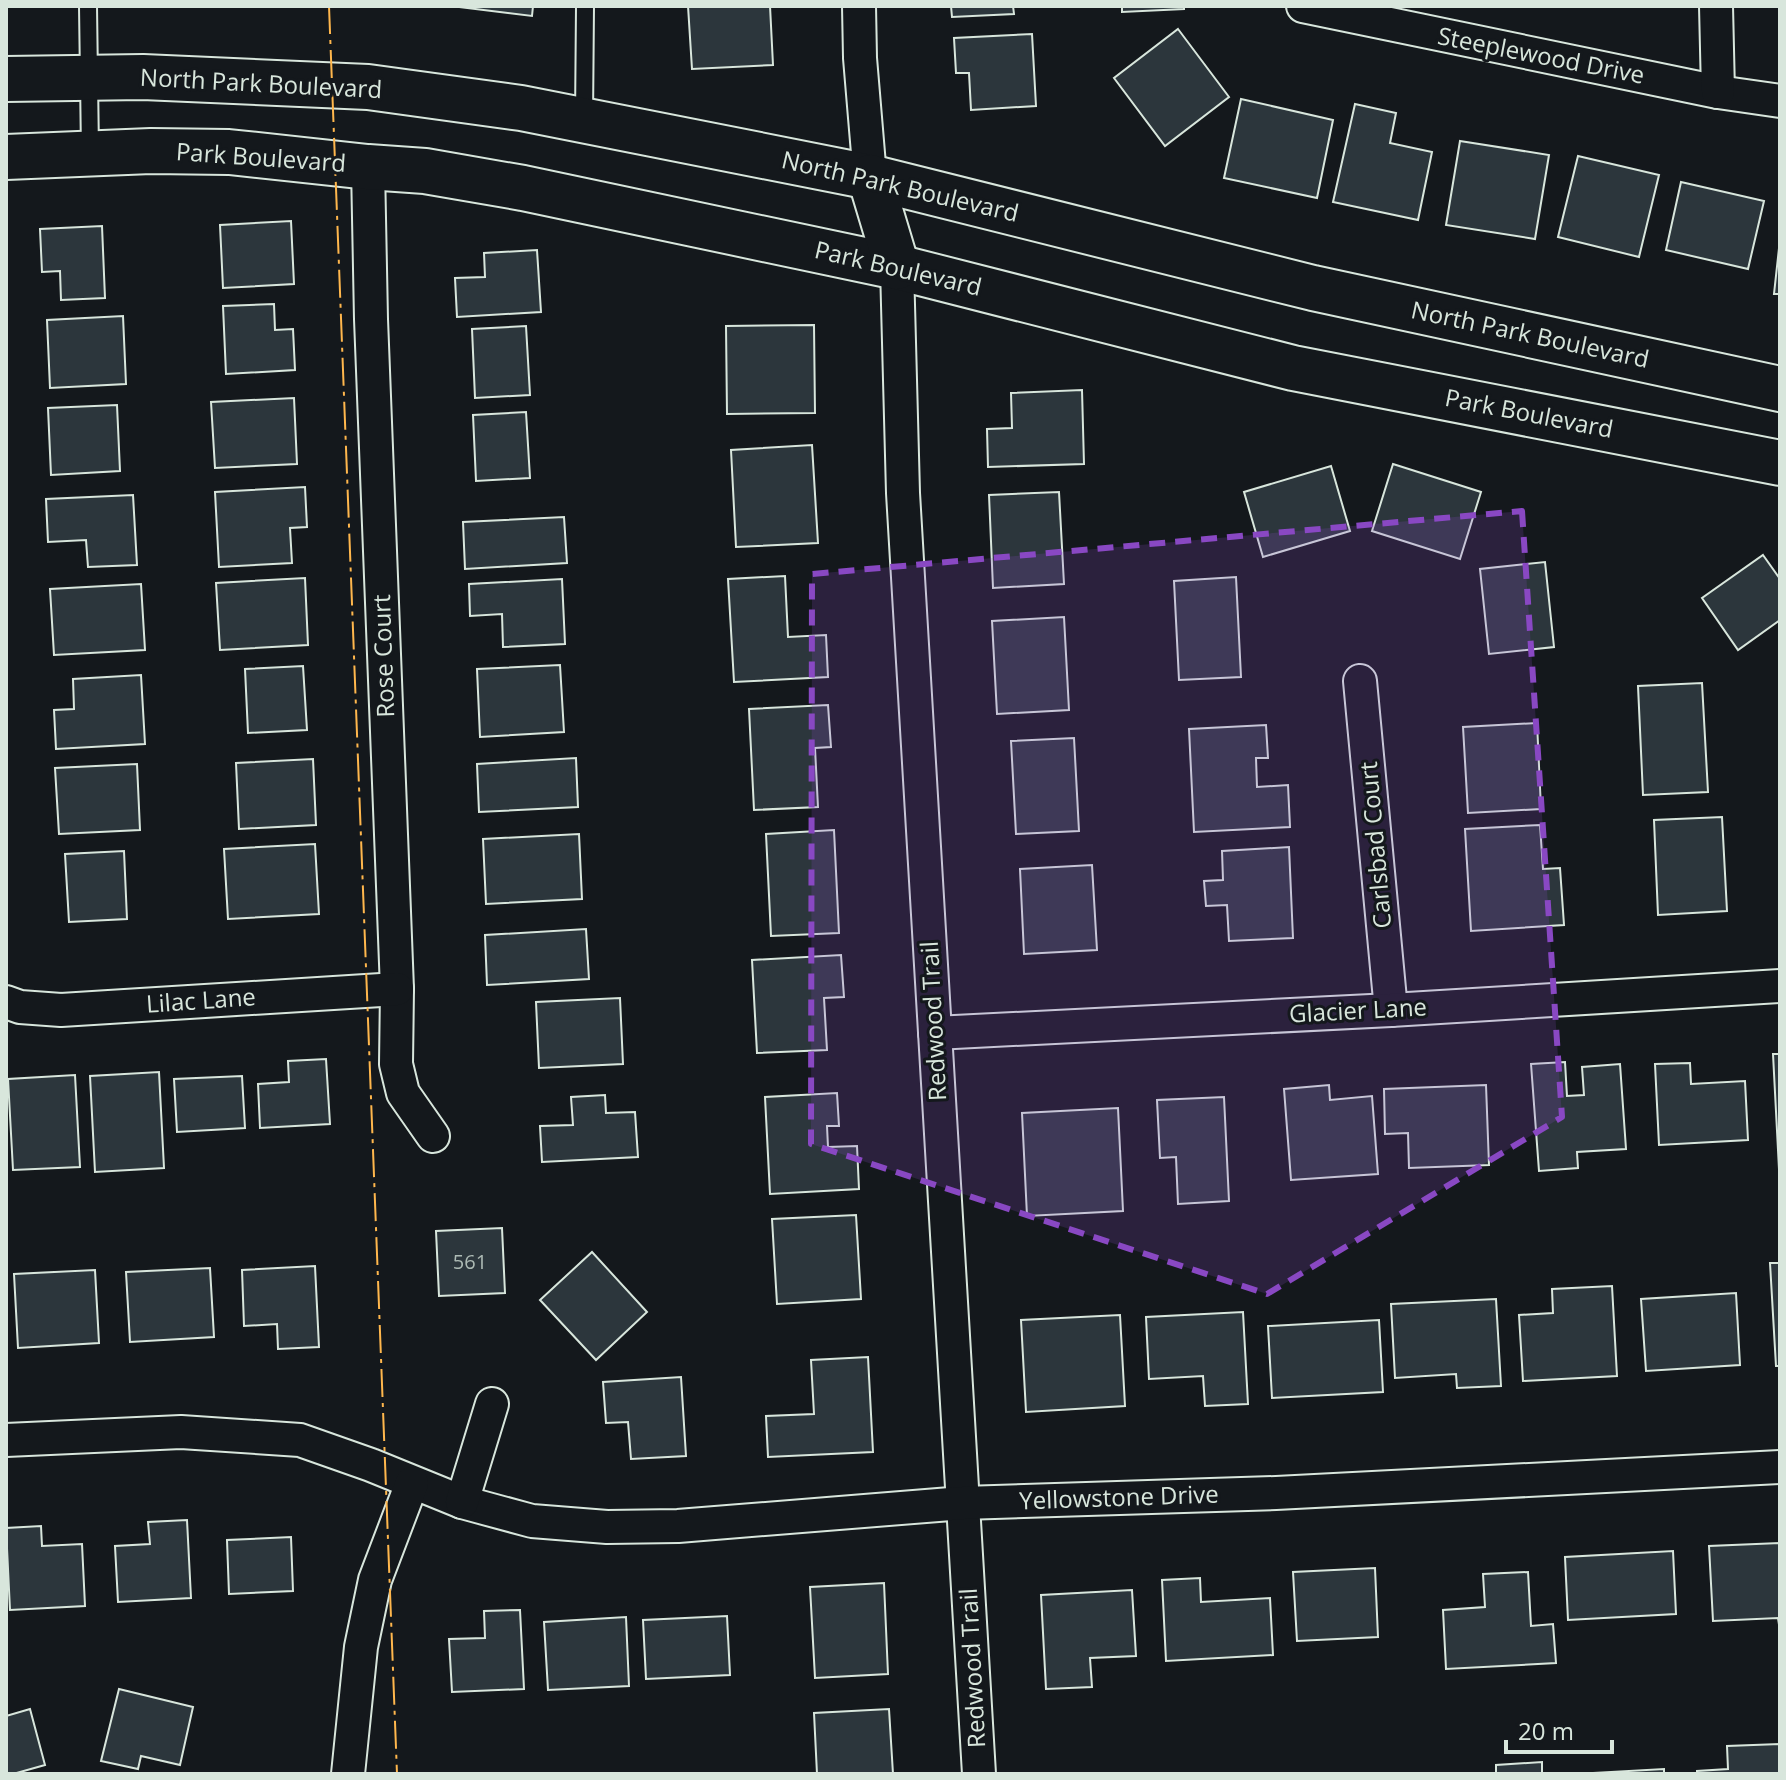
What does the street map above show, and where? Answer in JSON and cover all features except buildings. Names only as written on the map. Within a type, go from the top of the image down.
[{"type":"main road","name":"North Park Boulevard","points":[[6,79],[143,77],[368,87],[521,108],[870,177],[1313,288],[1780,389]]},
{"type":"main road","name":"Park Boulevard","points":[[6,157],[151,151],[229,152],[425,171],[523,188],[897,267],[1293,368],[1780,463]]},
{"type":"main road","points":[[870,177],[897,267]]},
{"type":"street","points":[[859,6],[870,177]]},
{"type":"street","name":"Steeplewood Drive","points":[[1303,6],[1718,92],[1780,101]]},
{"type":"street","points":[[1716,6],[1718,92]]},
{"type":"street","name":"Rose Court","points":[[368,167],[397,989],[396,1064],[403,1093],[433,1136]]},
{"type":"street","name":"Redwood Trail","points":[[897,267],[903,493],[979,1774]]},
{"type":"street","name":"Carlsbad Court","points":[[1360,681],[1391,1010]]},
{"type":"street","name":"Glacier Lane","points":[[935,1033],[1780,986]]},
{"type":"street","name":"Lilac Lane","points":[[6,1002],[20,1007],[61,1010],[397,989]]},
{"type":"street","points":[[462,1502],[492,1404]]},
{"type":"street","name":"Yellowstone Drive","points":[[6,1440],[181,1432],[300,1440],[462,1502],[532,1521],[607,1527],[678,1526],[963,1503],[1276,1493],[1780,1467]]},
{"type":"street","points":[[348,1774],[361,1647],[375,1580],[412,1483]]},
{"type":"lane","points":[[88,6],[90,153]]},
{"type":"lane","points":[[584,120],[585,6]]},
{"type":"highlighted area","points":[[1522,511],[1562,1117],[1267,1294],[811,1144],[812,574]]},
{"type":"power","points":[[329,6],[397,1774]]}]
